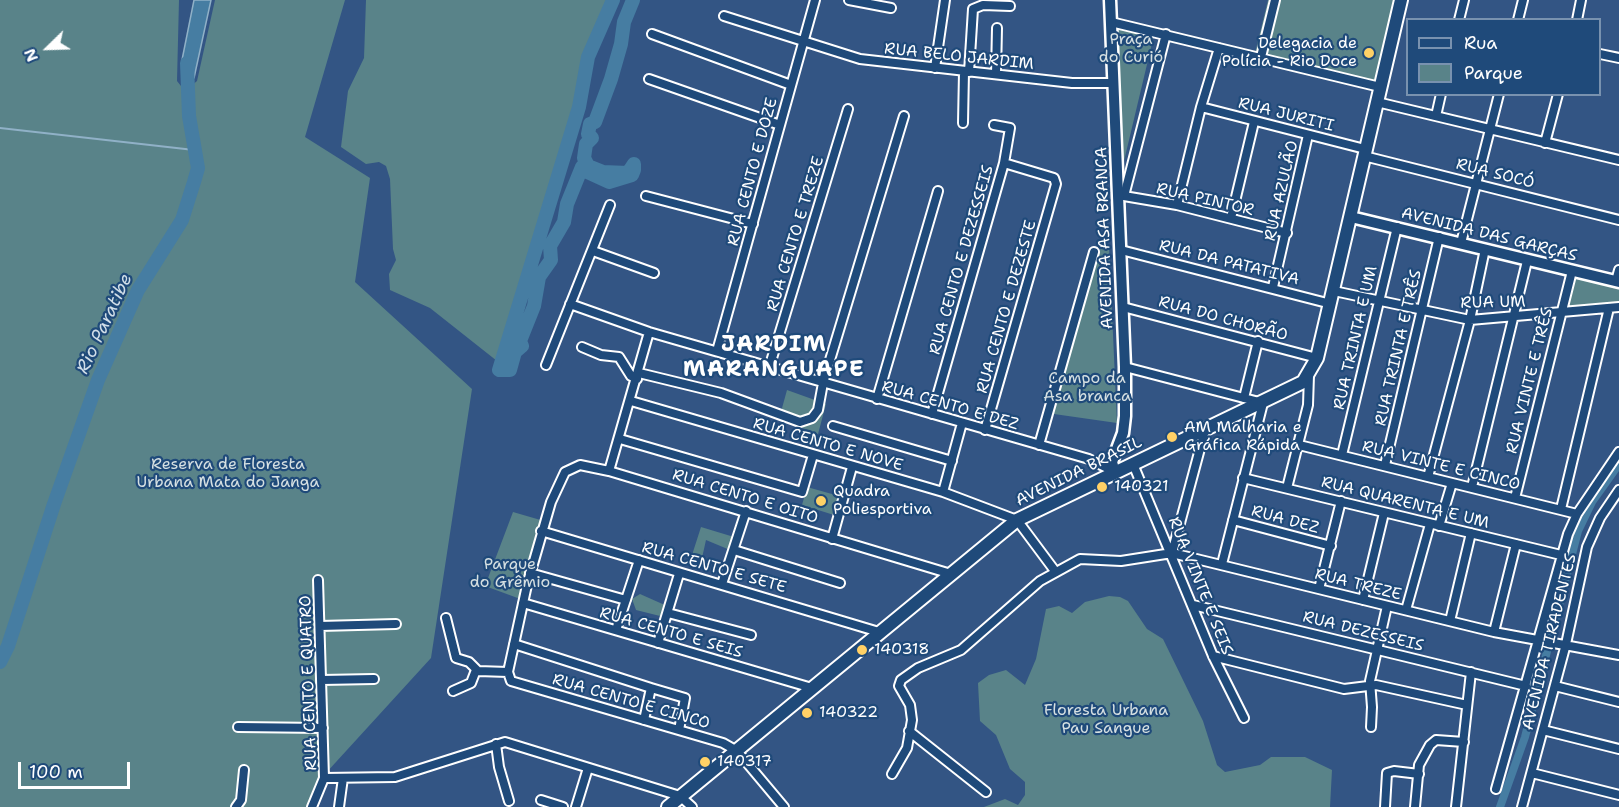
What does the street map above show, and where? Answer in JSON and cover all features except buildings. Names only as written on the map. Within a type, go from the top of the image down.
[{"type":"main road","name":"AVENIDA BRASIL","points":[[668,807],[1017,520],[1263,403],[1297,386],[1309,375],[1317,358],[1334,291],[1401,0]]},
{"type":"street","name":"RUA CENTO E DOZE","points":[[717,351],[815,0]]},
{"type":"street","points":[[849,0],[891,8]]},
{"type":"street","points":[[935,68],[945,0]]},
{"type":"street","name":"AVENIDA ASA BRANCA","points":[[1110,0],[1121,195],[1125,367],[1125,416],[1123,433],[1112,462],[1113,473]]},
{"type":"street","points":[[1261,57],[1275,0]]},
{"type":"street","points":[[1460,18],[1464,0]]},
{"type":"street","points":[[1519,18],[1524,0]]},
{"type":"street","points":[[1577,18],[1581,0]]},
{"type":"street","points":[[963,123],[973,9],[982,5],[1010,6]]},
{"type":"street","name":"RUA BELO JARDIM","points":[[724,16],[860,59],[1072,83],[1114,83]]},
{"type":"street","points":[[1111,22],[1380,87]]},
{"type":"street","points":[[996,74],[997,28]]},
{"type":"street","points":[[652,34],[791,86]]},
{"type":"street","points":[[1121,195],[1166,34]]},
{"type":"street","points":[[1177,205],[1201,107],[1219,48]]},
{"type":"street","points":[[1601,54],[1619,58]]},
{"type":"street","points":[[649,79],[780,125]]},
{"type":"street","points":[[1436,116],[1441,96]]},
{"type":"street","points":[[1461,243],[1499,96]]},
{"type":"street","points":[[1545,143],[1557,96]]},
{"type":"street","points":[[1377,102],[1619,160]]},
{"type":"street","name":"RUA JURITI","points":[[1201,107],[1308,135],[1365,153]]},
{"type":"street","name":"RUA CENTO E TREZE","points":[[769,368],[848,109]]},
{"type":"street","points":[[582,347],[601,355],[619,357],[631,376],[721,393],[800,422],[812,418],[818,410],[823,383],[904,116]]},
{"type":"street","points":[[1231,218],[1254,122]]},
{"type":"street","name":"RUA CENTO E DEZESSEIS","points":[[932,414],[1005,164],[1010,128],[994,125]]},
{"type":"street","name":"RUA AZULÃO","points":[[1273,287],[1308,135]]},
{"type":"street","name":"RUA SOCÓ","points":[[1365,153],[1619,220]]},
{"type":"street","name":"RUA CENTO E DEZESTE","points":[[985,430],[1054,191],[1054,178],[1005,164]]},
{"type":"street","points":[[877,399],[938,191]]},
{"type":"street","name":"RUA PINTOR","points":[[1121,195],[1177,205],[1287,233]]},
{"type":"street","points":[[646,196],[753,224]]},
{"type":"street","points":[[546,365],[593,251],[609,205]]},
{"type":"street","name":"AVENIDA DAS GARÇAS","points":[[1351,217],[1439,237],[1527,261],[1618,278]]},
{"type":"street","name":"RUA TRINTA E UM","points":[[1342,455],[1397,227]]},
{"type":"street","name":"RUA TRINTA E TRÊS","points":[[1385,465],[1439,237]]},
{"type":"street","points":[[1428,477],[1470,320],[1485,249]]},
{"type":"street","name":"RUA DA PATATIVA","points":[[1121,250],[1273,287],[1330,304]]},
{"type":"street","points":[[593,251],[654,273]]},
{"type":"street","points":[[1039,445],[1094,252]]},
{"type":"street","points":[[1472,487],[1527,261]]},
{"type":"street","name":"RUA VINTE E TRÊS","points":[[1515,498],[1572,271]]},
{"type":"street","name":"RUA UM","points":[[1334,291],[1470,320],[1619,307]]},
{"type":"street","name":"RUA CENTO E DEZ","points":[[570,304],[650,332],[769,368],[1099,462],[1113,473]]},
{"type":"street","name":"RUA DO CHORÃO","points":[[1123,307],[1317,358]]},
{"type":"street","points":[[1561,509],[1609,308]]},
{"type":"street","points":[[609,471],[650,332]]},
{"type":"street","points":[[1244,398],[1258,341]]},
{"type":"street","points":[[1125,367],[1263,403],[1222,564]]},
{"type":"street","points":[[1287,488],[1310,392],[1309,375]]},
{"type":"street","name":"RUA CENTO E NOVE","points":[[631,401],[943,492],[1017,520]]},
{"type":"street","points":[[943,492],[962,423]]},
{"type":"street","points":[[833,426],[952,461]]},
{"type":"street","points":[[892,774],[904,756],[912,713],[899,686],[901,680],[918,668],[969,645],[984,628],[1054,571],[1080,559],[1121,561],[1172,553],[1205,430]]},
{"type":"street","points":[[620,439],[802,492],[813,455]]},
{"type":"street","name":"RUA VINTE E CINCO","points":[[1299,445],[1577,514]]},
{"type":"street","name":"AVENIDA TIRADENTES","points":[[1496,789],[1541,642],[1561,555],[1577,514],[1619,452]]},
{"type":"street","name":"RUA VINTE E SEIS","points":[[1133,464],[1194,605],[1213,656],[1244,718]]},
{"type":"street","name":"RUA CENTO E OITO","points":[[541,531],[565,472],[580,465],[609,471],[951,574]]},
{"type":"street","points":[[832,539],[852,467]]},
{"type":"street","name":"RUA QUARENTA E UM","points":[[1243,478],[1561,555]]},
{"type":"street","points":[[1439,526],[1452,483]]},
{"type":"street","name":"AVENIDA TIRADENTES","points":[[1522,807],[1555,686],[1587,547],[1600,518],[1619,490]]},
{"type":"street","points":[[1319,589],[1341,501]]},
{"type":"street","points":[[722,584],[746,512]]},
{"type":"street","points":[[1363,600],[1384,513]]},
{"type":"street","points":[[1017,520],[1054,571]]},
{"type":"street","name":"RUA DEZ","points":[[1233,520],[1331,546]]},
{"type":"street","points":[[1406,610],[1430,524]]},
{"type":"street","points":[[446,618],[454,655],[476,670],[508,672],[541,531]]},
{"type":"street","name":"RUA CENTO E SETE","points":[[541,531],[879,632]]},
{"type":"street","points":[[1450,621],[1471,533]]},
{"type":"street","points":[[1494,632],[1516,544]]},
{"type":"street","points":[[734,550],[840,583]]},
{"type":"street","name":"RUA TREZE","points":[[1172,553],[1494,632],[1619,655]]},
{"type":"street","points":[[616,630],[639,560]]},
{"type":"street","points":[[530,573],[626,600]]},
{"type":"street","points":[[658,643],[680,574]]},
{"type":"street","name":"RUA CENTO E QUATRO","points":[[318,580],[324,778],[395,777],[505,742],[680,796]]},
{"type":"street","name":"RUA CENTO E SEIS","points":[[523,603],[812,688]]},
{"type":"street","name":"RUA DEZESSEIS","points":[[1194,605],[1526,686]]},
{"type":"street","points":[[1371,727],[1370,686],[1387,606]]},
{"type":"street","points":[[668,613],[751,635]]},
{"type":"street","points":[[320,626],[396,624]]},
{"type":"street","points":[[514,644],[685,698],[679,730]]},
{"type":"street","points":[[1213,656],[1344,689],[1370,686],[1467,705]]},
{"type":"street","points":[[453,691],[471,683],[476,670]]},
{"type":"street","name":"RUA CENTO E CINCO","points":[[508,672],[511,681],[723,743],[737,751]]},
{"type":"street","points":[[1456,807],[1472,672]]},
{"type":"street","points":[[322,680],[374,679]]},
{"type":"street","points":[[1555,686],[1619,702]]},
{"type":"street","points":[[644,720],[651,688]]},
{"type":"street","points":[[238,727],[323,728]]},
{"type":"street","points":[[1543,730],[1619,748]]},
{"type":"street","points":[[909,731],[986,792]]},
{"type":"street","points":[[1415,807],[1419,765],[1433,741],[1464,742]]},
{"type":"street","points":[[496,744],[499,767],[509,801]]},
{"type":"street","points":[[737,751],[784,807]]},
{"type":"street","points":[[576,807],[588,768]]},
{"type":"street","points":[[236,807],[241,800],[244,770]]},
{"type":"street","points":[[1385,807],[1387,773],[1394,771],[1419,774]]},
{"type":"street","points":[[1532,773],[1619,795]]},
{"type":"street","points":[[312,807],[324,778]]},
{"type":"street","points":[[339,807],[343,778]]},
{"type":"street","points":[[680,796],[692,807]]},
{"type":"street","points":[[541,800],[563,807]]},
{"type":"green space","name":"Reserva de Floresta Urbana Mata do Janga","points":[[0,0],[179,0],[177,81],[181,86],[190,87],[197,81],[215,0],[345,0],[305,137],[370,178],[355,282],[472,389],[431,658],[315,785],[309,807],[0,807]]},
{"type":"green space","points":[[366,0],[611,0],[586,58],[577,112],[565,134],[565,149],[559,158],[541,223],[540,238],[524,292],[516,304],[515,319],[502,357],[497,361],[430,308],[390,290],[389,274],[396,260],[393,249],[390,179],[386,166],[379,162],[366,164],[341,147],[348,91],[364,58]]},
{"type":"green space","points":[[1268,0],[1402,0],[1381,86],[1255,53]]},
{"type":"green space","name":"Praça do Curió","points":[[1111,26],[1154,35],[1119,182]]},
{"type":"green space","name":"Campo da Asa branca","points":[[1102,244],[1109,246],[1117,423],[1047,413]]},
{"type":"green space","points":[[1577,277],[1619,288],[1619,304],[1566,309],[1572,281]]},
{"type":"green space","points":[[787,390],[826,404],[818,434],[779,419]]},
{"type":"green space","name":"Quadra Poliesportiva","points":[[807,487],[839,496],[834,515],[802,505]]},
{"type":"green space","name":"Parque do Grêmio","points":[[513,512],[544,521],[523,600],[485,586]]},
{"type":"green space","points":[[701,527],[734,537],[730,550],[706,540],[702,558],[692,555]]},
{"type":"green space","points":[[640,594],[667,606],[664,617],[636,610],[632,599]]},
{"type":"green space","name":"Floresta Urbana Pau Sangue","points":[[1109,596],[1120,597],[1128,601],[1147,629],[1163,639],[1203,721],[1217,765],[1225,772],[1260,765],[1271,757],[1305,757],[1332,770],[1330,807],[984,807],[1005,799],[1018,805],[1025,795],[1025,782],[1010,769],[996,735],[980,721],[978,683],[989,675],[1006,670],[1025,685],[1036,659],[1046,609],[1059,606],[1072,613],[1085,602]]},
{"type":"water","points":[[194,0],[211,0],[194,78],[183,82],[182,60]]},
{"type":"waterway","points":[[613,0],[588,57],[579,107],[499,370],[510,370],[515,352],[522,346],[520,341],[534,306],[539,277],[551,260],[550,246],[564,222],[567,204],[582,167],[585,171],[609,182],[632,175],[634,170],[634,164],[628,173],[603,172],[588,166],[584,158],[586,144],[592,138],[588,134],[590,124],[595,122],[611,79],[621,44],[624,22],[633,0]]},
{"type":"waterway","name":"Rio Paratibe","points":[[0,662],[8,646],[54,504],[98,380],[138,290],[182,220],[194,182],[198,168],[189,116],[187,63]]},
{"type":"waterway","points":[[0,128],[194,150]]},
{"type":"waterway","points":[[1500,807],[1525,737],[1578,531],[1592,502],[1619,464]]},
{"type":"place","name":"Delegacia de Polícia - Rio Doce","points":[[1369,53]]},
{"type":"place","name":"AM Malharia e Gráfica Rápida","points":[[1172,437]]},
{"type":"place","name":"140321","points":[[1102,487]]},
{"type":"place","name":"Quadra Poliesportiva","points":[[821,501]]},
{"type":"place","name":"140318","points":[[862,650]]},
{"type":"place","name":"140322","points":[[807,713]]},
{"type":"place","name":"140317","points":[[705,762]]},
{"type":"district","name":"JARDIM MARANGUAPE","points":[[774,358]]}]
